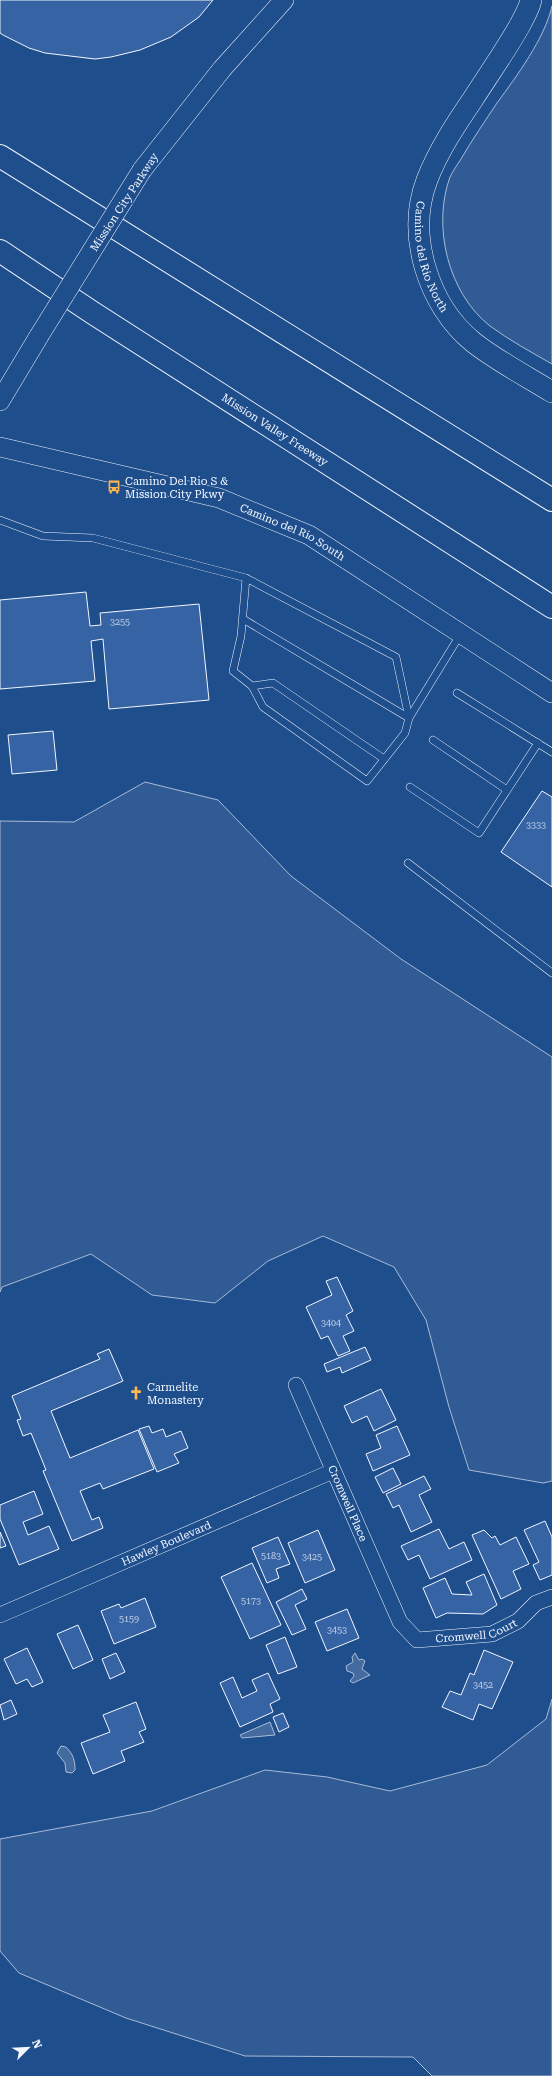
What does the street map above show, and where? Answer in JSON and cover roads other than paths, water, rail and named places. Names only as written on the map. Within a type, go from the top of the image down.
[{"type":"highway","points":[[0,156],[552,500]]},
{"type":"highway","name":"Mission Valley Freeway","points":[[0,250],[100,317],[552,607]]},
{"type":"main road","name":"Camino del Rio North","points":[[531,0],[508,46],[443,146],[427,180],[422,199],[420,234],[427,271],[436,295],[459,328],[473,342],[496,358],[552,392]]},
{"type":"street","name":"Mission City Parkway","points":[[0,401],[142,170],[222,69],[284,0]]},
{"type":"street","name":"Camino del Rio South","points":[[0,447],[219,498],[309,535],[552,693]]},
{"type":"street","name":"Cromwell Place","points":[[296,1385],[400,1622]]},
{"type":"street","name":"Hawley Boulevard","points":[[0,1615],[333,1471]]},
{"type":"street","name":"Cromwell Court","points":[[400,1622],[417,1640],[492,1634],[518,1621],[536,1603],[552,1597]]},
{"type":"lane","points":[[0,520],[43,536],[93,538],[246,578],[396,657],[410,718]]},
{"type":"lane","points":[[246,578],[241,636],[233,671],[252,686],[262,707],[367,781],[405,733],[410,718],[461,634]]},
{"type":"lane","points":[[243,619],[410,718]]},
{"type":"lane","points":[[252,686],[273,683],[384,759]]},
{"type":"lane","points":[[457,693],[552,752]]},
{"type":"lane","points":[[433,740],[508,790]]},
{"type":"lane","points":[[410,787],[479,833],[538,743]]},
{"type":"lane","points":[[408,863],[552,973]]},
{"type":"place","name":"Camino Del Rio S & Mission City Pkwy","points":[[114,487]]},
{"type":"place","name":"Carmelite Monastery","points":[[136,1393]]}]
